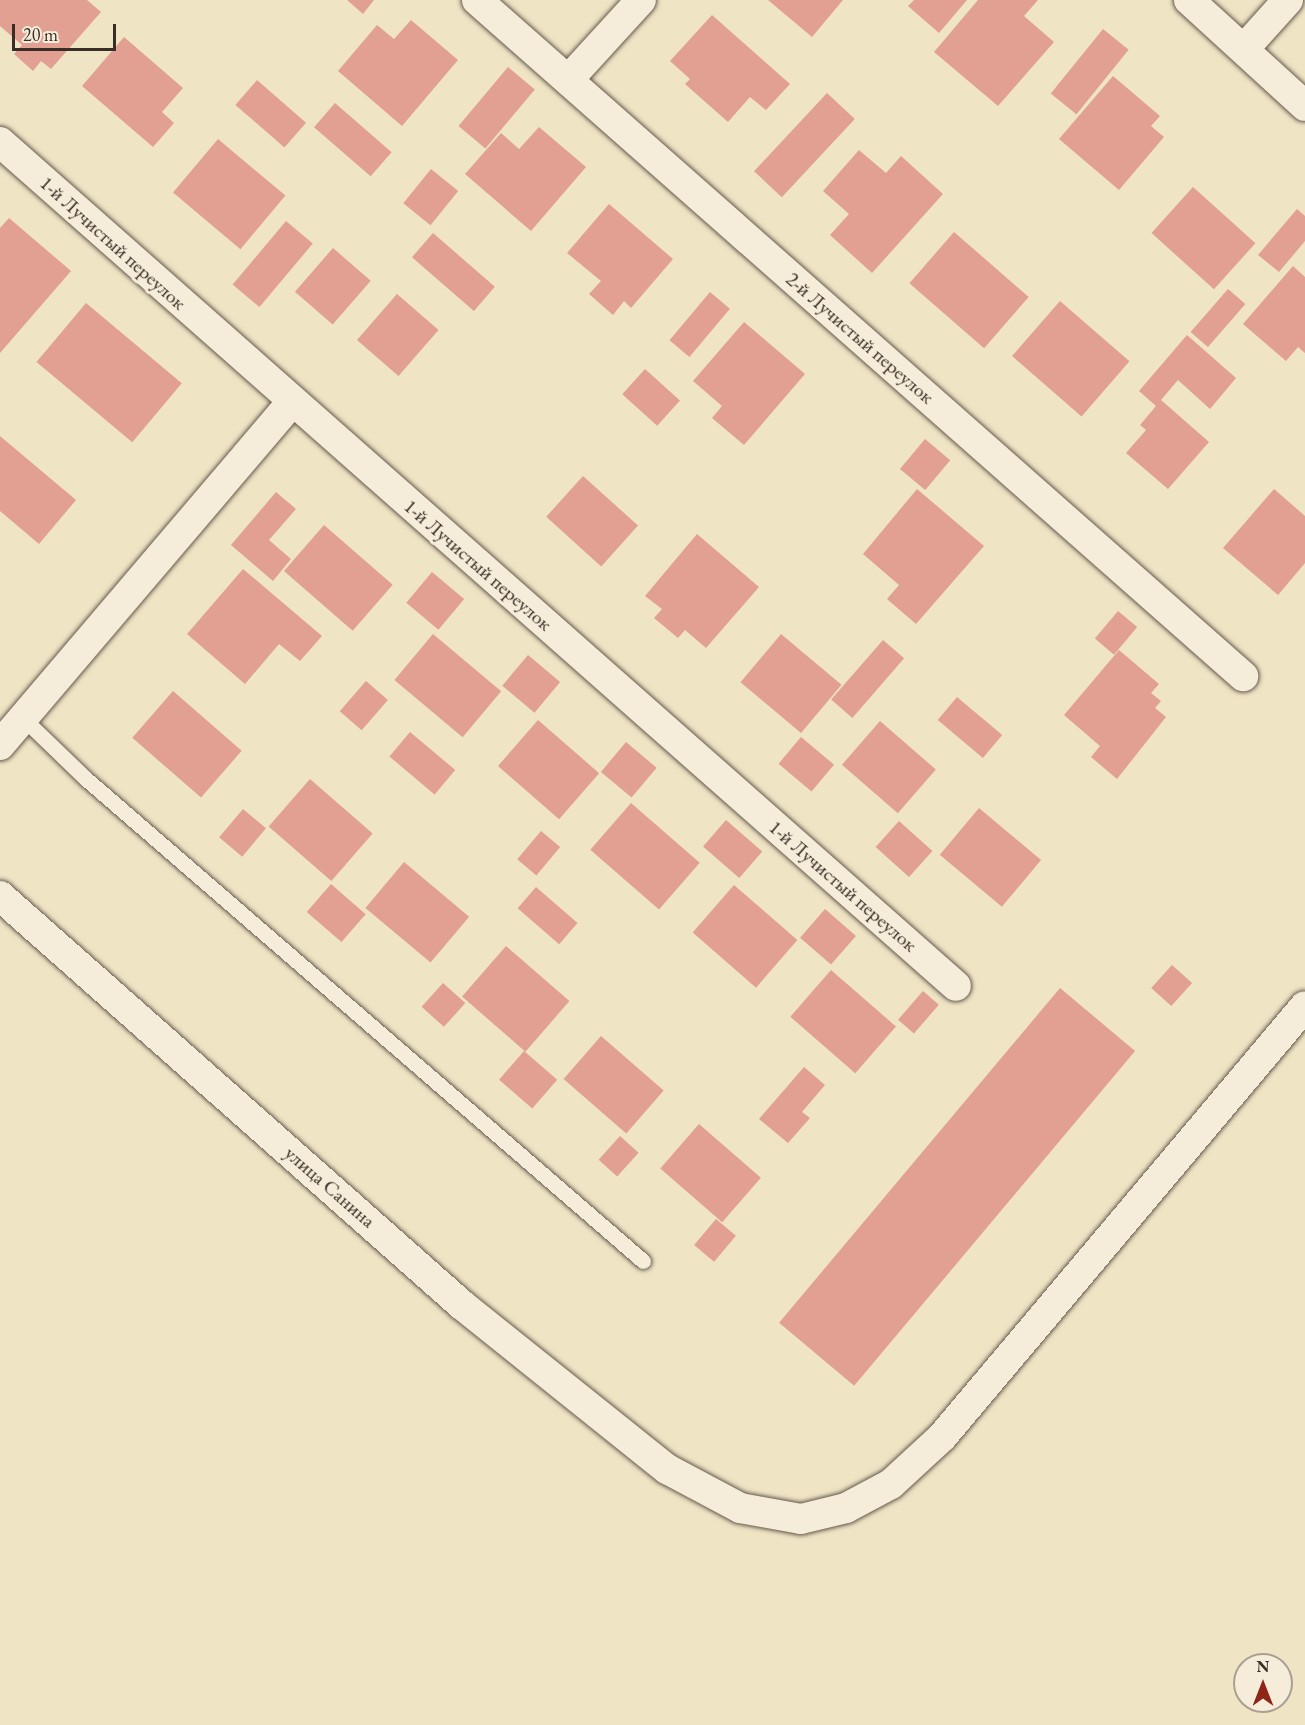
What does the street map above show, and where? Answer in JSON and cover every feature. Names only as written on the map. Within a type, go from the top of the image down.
[{"type":"street","name":"2-й Лучистый переулок","points":[[477,0],[1243,676]]},
{"type":"street","points":[[568,80],[641,0]]},
{"type":"street","points":[[1189,0],[1305,106]]},
{"type":"street","points":[[1244,49],[1288,0]]},
{"type":"street","name":"1-й Лучистый переулок","points":[[0,142],[956,986]]},
{"type":"street","points":[[0,745],[292,402]]},
{"type":"street","name":"улица Санина","points":[[0,896],[462,1305],[667,1469],[740,1508],[801,1519],[846,1508],[891,1484],[942,1437],[1305,1006]]},
{"type":"lane","points":[[24,718],[85,778],[643,1261]]},
{"type":"building","points":[[0,0],[87,0],[101,12],[51,69],[41,61],[33,71],[14,54],[22,45],[0,26]]},
{"type":"building","points":[[347,0],[374,0],[363,14]]},
{"type":"building","points":[[768,0],[843,0],[812,37]]},
{"type":"building","points":[[914,0],[967,0],[939,33],[908,6]]},
{"type":"building","points":[[978,0],[1038,0],[1024,16],[1054,42],[998,106],[934,52]]},
{"type":"building","points":[[712,15],[790,84],[766,110],[750,97],[728,122],[685,84],[690,79],[670,61]]},
{"type":"building","points":[[411,20],[458,60],[402,126],[338,71],[377,25],[394,39]]},
{"type":"building","points":[[1103,29],[1129,50],[1076,114],[1051,94]]},
{"type":"building","points":[[124,37],[183,88],[162,112],[174,123],[153,147],[82,86]]},
{"type":"building","points":[[508,67],[535,89],[485,148],[459,126]]},
{"type":"building","points":[[1113,76],[1160,116],[1151,126],[1164,137],[1119,190],[1059,139]]},
{"type":"building","points":[[257,80],[306,123],[284,148],[235,105]]},
{"type":"building","points":[[827,93],[855,119],[782,197],[754,171]]},
{"type":"building","points":[[335,103],[392,152],[371,176],[314,127]]},
{"type":"building","points":[[539,127],[586,167],[531,231],[465,174],[501,133],[519,149]]},
{"type":"building","points":[[218,139],[285,196],[240,249],[173,193]]},
{"type":"building","points":[[859,150],[886,173],[901,156],[943,194],[872,273],[830,235],[849,214],[823,191]]},
{"type":"building","points":[[431,169],[458,191],[431,225],[403,203]]},
{"type":"building","points":[[1193,187],[1255,243],[1214,289],[1152,233]]},
{"type":"building","points":[[609,204],[673,259],[631,308],[624,301],[613,315],[589,294],[601,281],[567,253]]},
{"type":"building","points":[[1297,209],[1305,216],[1305,241],[1279,272],[1258,255]]},
{"type":"building","points":[[9,218],[71,271],[0,353],[0,228]]},
{"type":"building","points":[[286,221],[313,243],[259,307],[233,285]]},
{"type":"building","points":[[954,232],[1029,297],[984,348],[909,283]]},
{"type":"building","points":[[433,233],[495,287],[474,311],[412,257]]},
{"type":"building","points":[[333,248],[371,281],[333,325],[295,292]]},
{"type":"building","points":[[1293,266],[1305,277],[1305,353],[1298,347],[1286,361],[1243,324]]},
{"type":"building","points":[[1228,289],[1245,304],[1208,347],[1191,332]]},
{"type":"building","points":[[710,292],[730,309],[689,357],[670,340]]},
{"type":"building","points":[[397,294],[439,330],[398,376],[357,340]]},
{"type":"building","points":[[1060,301],[1129,361],[1082,416],[1012,356]]},
{"type":"building","points":[[86,303],[182,383],[132,442],[37,362]]},
{"type":"building","points":[[744,322],[805,374],[744,445],[712,418],[722,406],[693,381]]},
{"type":"building","points":[[1187,335],[1236,378],[1210,409],[1178,380],[1161,400],[1209,442],[1168,489],[1126,453],[1146,430],[1140,425],[1156,406],[1139,391]]},
{"type":"building","points":[[645,369],[680,400],[657,426],[622,394]]},
{"type":"building","points":[[0,436],[76,500],[39,544],[0,511]]},
{"type":"building","points":[[925,439],[950,460],[925,490],[900,469]]},
{"type":"building","points":[[583,476],[638,526],[601,566],[546,517]]},
{"type":"building","points":[[917,489],[984,546],[916,624],[887,599],[899,585],[863,554]]},
{"type":"building","points":[[1274,489],[1305,516],[1305,563],[1278,595],[1223,548]]},
{"type":"building","points":[[276,492],[296,509],[269,540],[291,559],[273,581],[231,545]]},
{"type":"building","points":[[324,525],[393,585],[353,631],[284,571]]},
{"type":"building","points":[[697,534],[759,587],[706,648],[685,630],[678,638],[654,618],[662,609],[645,596]]},
{"type":"building","points":[[243,569],[322,636],[300,661],[279,644],[245,684],[187,634]]},
{"type":"building","points":[[432,572],[464,599],[438,630],[406,603]]},
{"type":"building","points":[[1118,611],[1137,627],[1114,655],[1095,639]]},
{"type":"building","points":[[433,634],[501,691],[463,737],[394,680]]},
{"type":"building","points":[[781,634],[842,685],[801,733],[741,682]]},
{"type":"building","points":[[883,640],[904,658],[852,718],[831,700]]},
{"type":"building","points":[[1119,650],[1159,684],[1151,693],[1161,701],[1155,708],[1166,717],[1117,779],[1091,757],[1100,746],[1064,715]]},
{"type":"building","points":[[528,655],[560,682],[534,713],[502,686]]},
{"type":"building","points":[[366,681],[388,700],[362,730],[340,711]]},
{"type":"building","points":[[173,691],[242,751],[201,797],[132,738]]},
{"type":"building","points":[[957,697],[1002,735],[983,758],[938,720]]},
{"type":"building","points":[[538,720],[599,773],[559,819],[498,766]]},
{"type":"building","points":[[880,721],[936,770],[898,813],[842,765]]},
{"type":"building","points":[[410,732],[455,770],[435,794],[389,757]]},
{"type":"building","points":[[801,737],[834,765],[811,791],[779,764]]},
{"type":"building","points":[[626,742],[657,768],[632,798],[601,772]]},
{"type":"building","points":[[310,779],[373,833],[331,881],[269,827]]},
{"type":"building","points":[[631,803],[700,863],[659,909],[590,850]]},
{"type":"building","points":[[979,808],[1041,860],[1002,907],[940,855]]},
{"type":"building","points":[[243,809],[266,828],[242,857],[219,837]]},
{"type":"building","points":[[726,820],[762,851],[739,878],[703,846]]},
{"type":"building","points":[[899,821],[932,851],[909,877],[876,847]]},
{"type":"building","points":[[541,831],[560,847],[536,875],[517,859]]},
{"type":"building","points":[[404,862],[469,917],[431,963],[365,908]]},
{"type":"building","points":[[331,884],[366,914],[341,942],[307,912]]},
{"type":"building","points":[[734,885],[797,940],[756,988],[693,933]]},
{"type":"building","points":[[536,887],[578,923],[559,944],[518,908]]},
{"type":"building","points":[[825,909],[856,936],[831,965],[800,938]]},
{"type":"building","points":[[506,946],[569,1001],[525,1052],[462,997]]},
{"type":"building","points":[[1172,965],[1192,983],[1171,1006],[1151,988]]},
{"type":"building","points":[[831,970],[896,1026],[855,1073],[790,1017]]},
{"type":"building","points":[[443,983],[465,1003],[444,1027],[422,1007]]},
{"type":"building","points":[[1060,988],[1135,1051],[854,1386],[779,1323]]},
{"type":"building","points":[[923,991],[939,1005],[914,1033],[898,1020]]},
{"type":"building","points":[[601,1036],[664,1090],[626,1133],[564,1079]]},
{"type":"building","points":[[524,1051],[557,1080],[532,1109],[499,1080]]},
{"type":"building","points":[[804,1067],[825,1085],[802,1112],[810,1118],[788,1143],[759,1119]]},
{"type":"building","points":[[699,1124],[761,1178],[722,1222],[660,1169]]},
{"type":"building","points":[[620,1136],[639,1153],[617,1177],[599,1160]]},
{"type":"building","points":[[716,1219],[736,1236],[714,1262],[694,1245]]}]
